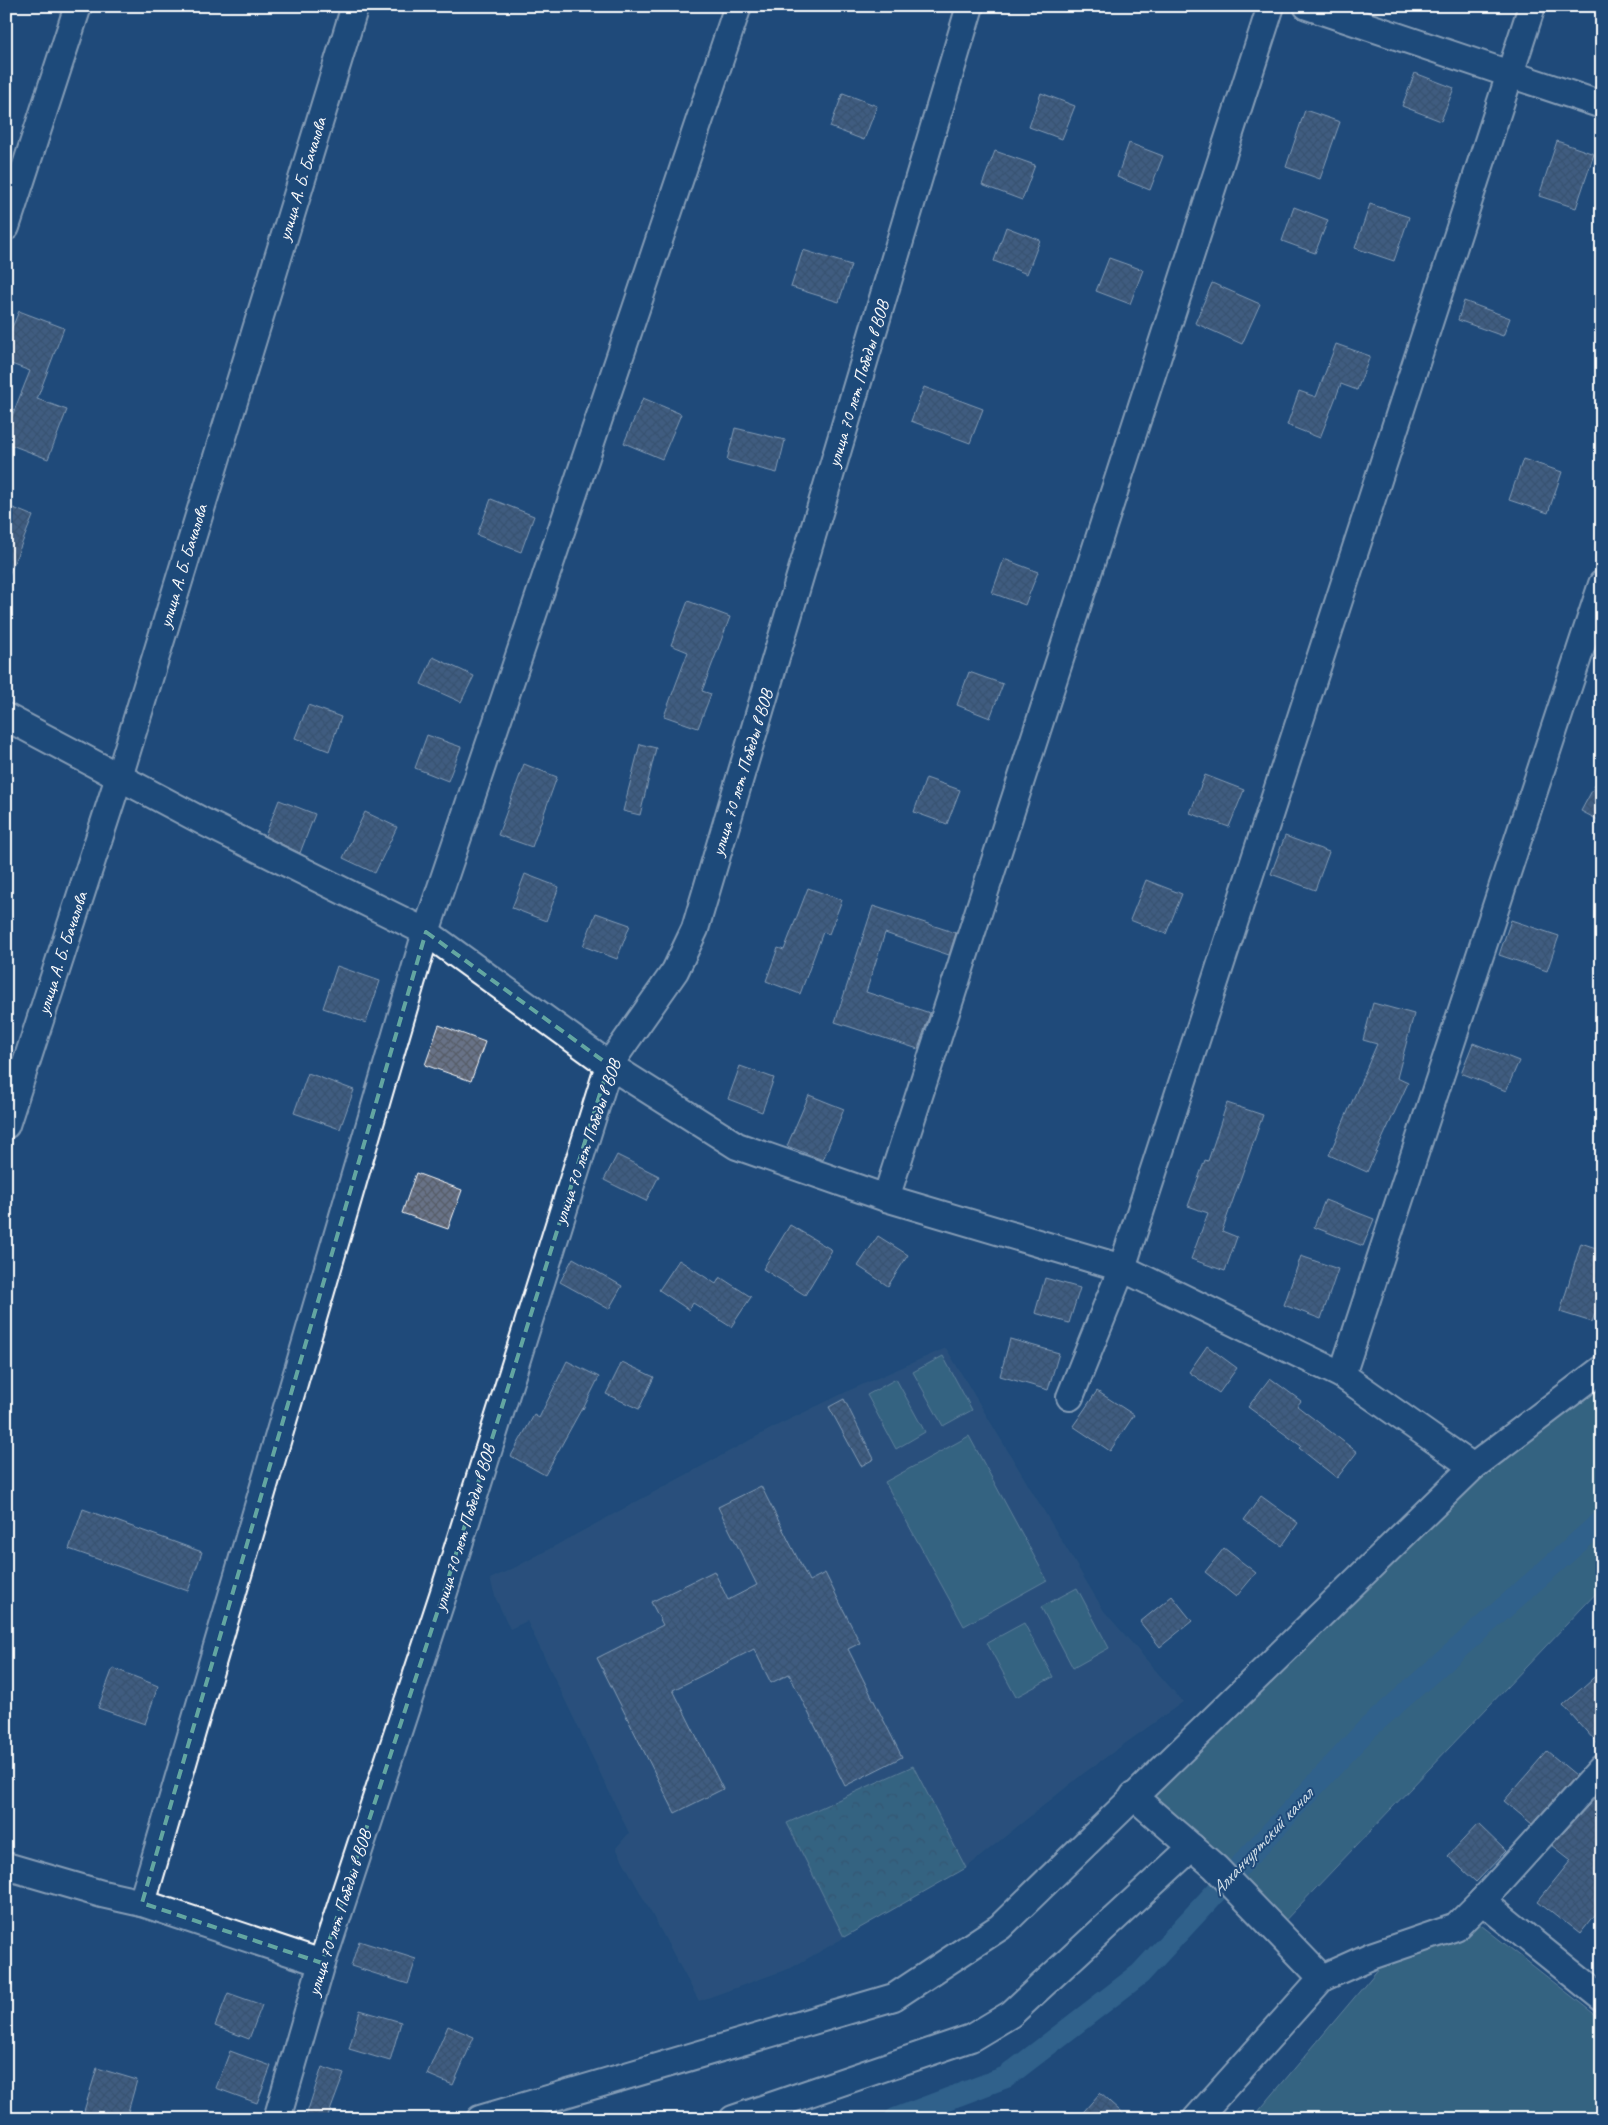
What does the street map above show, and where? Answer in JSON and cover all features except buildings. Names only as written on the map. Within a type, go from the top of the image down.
[{"type":"street","points":[[6,227],[78,6]]},
{"type":"street","name":"улица А. Б. Бачалова","points":[[6,1125],[119,777],[355,6]]},
{"type":"street","points":[[142,1903],[426,932],[738,6]]},
{"type":"street","name":"улица 70 лет Победы в ВОВ","points":[[277,2119],[322,1963],[444,1592],[609,1064],[675,971],[695,930],[970,6]]},
{"type":"street","points":[[886,1198],[1271,6]]},
{"type":"street","points":[[1307,6],[1602,105]]},
{"type":"street","points":[[1070,1397],[1122,1268],[1532,6]]},
{"type":"street","points":[[1342,1375],[1602,584]]},
{"type":"street","points":[[6,717],[206,823],[426,932],[609,1064],[737,1146],[886,1198],[1122,1268],[1342,1375],[1473,1467]]},
{"type":"street","points":[[480,2119],[894,1998],[1000,1927],[1473,1467],[1602,1369]]},
{"type":"street","points":[[1196,2119],[1322,1978],[1371,1956],[1456,1927],[1482,1901],[1602,1768]]},
{"type":"street","points":[[1133,1796],[1215,1867],[1322,1978]]},
{"type":"street","points":[[733,2119],[971,2038],[1011,2014],[1192,1847]]},
{"type":"street","points":[[6,1866],[102,1894],[142,1903],[322,1963]]},
{"type":"street","points":[[1482,1901],[1602,1998]]},
{"type":"highlighted area","points":[[426,932],[609,1065],[444,1592],[322,1963],[142,1903]]},
{"type":"shaded area","points":[[946,1348],[1104,1611],[1183,1702],[1084,1773],[966,1868],[791,1968],[699,2001],[616,1848],[629,1833],[527,1621],[510,1629],[496,1599],[490,1579],[516,1567],[778,1425],[850,1390]]},
{"type":"green space","points":[[943,1356],[972,1410],[943,1426],[913,1372]]},
{"type":"green space","points":[[1602,1369],[1602,1587],[1277,1929],[1133,1796],[1473,1467]]},
{"type":"green space","points":[[896,1379],[925,1432],[896,1449],[867,1395]]},
{"type":"green space","points":[[969,1436],[1047,1580],[964,1626],[885,1482]]},
{"type":"green space","points":[[1077,1588],[1109,1648],[1073,1668],[1041,1607]]},
{"type":"green space","points":[[1024,1623],[1053,1677],[1016,1697],[987,1643]]},
{"type":"green space","points":[[913,1766],[966,1868],[844,1937],[787,1823]]},
{"type":"green space","points":[[1477,1922],[1602,2020],[1602,2119],[1252,2119],[1386,1960]]},
{"type":"waterway","name":"Алханчуртский канал","points":[[895,2119],[1006,2077],[1140,1974],[1367,1729],[1602,1521]]}]
